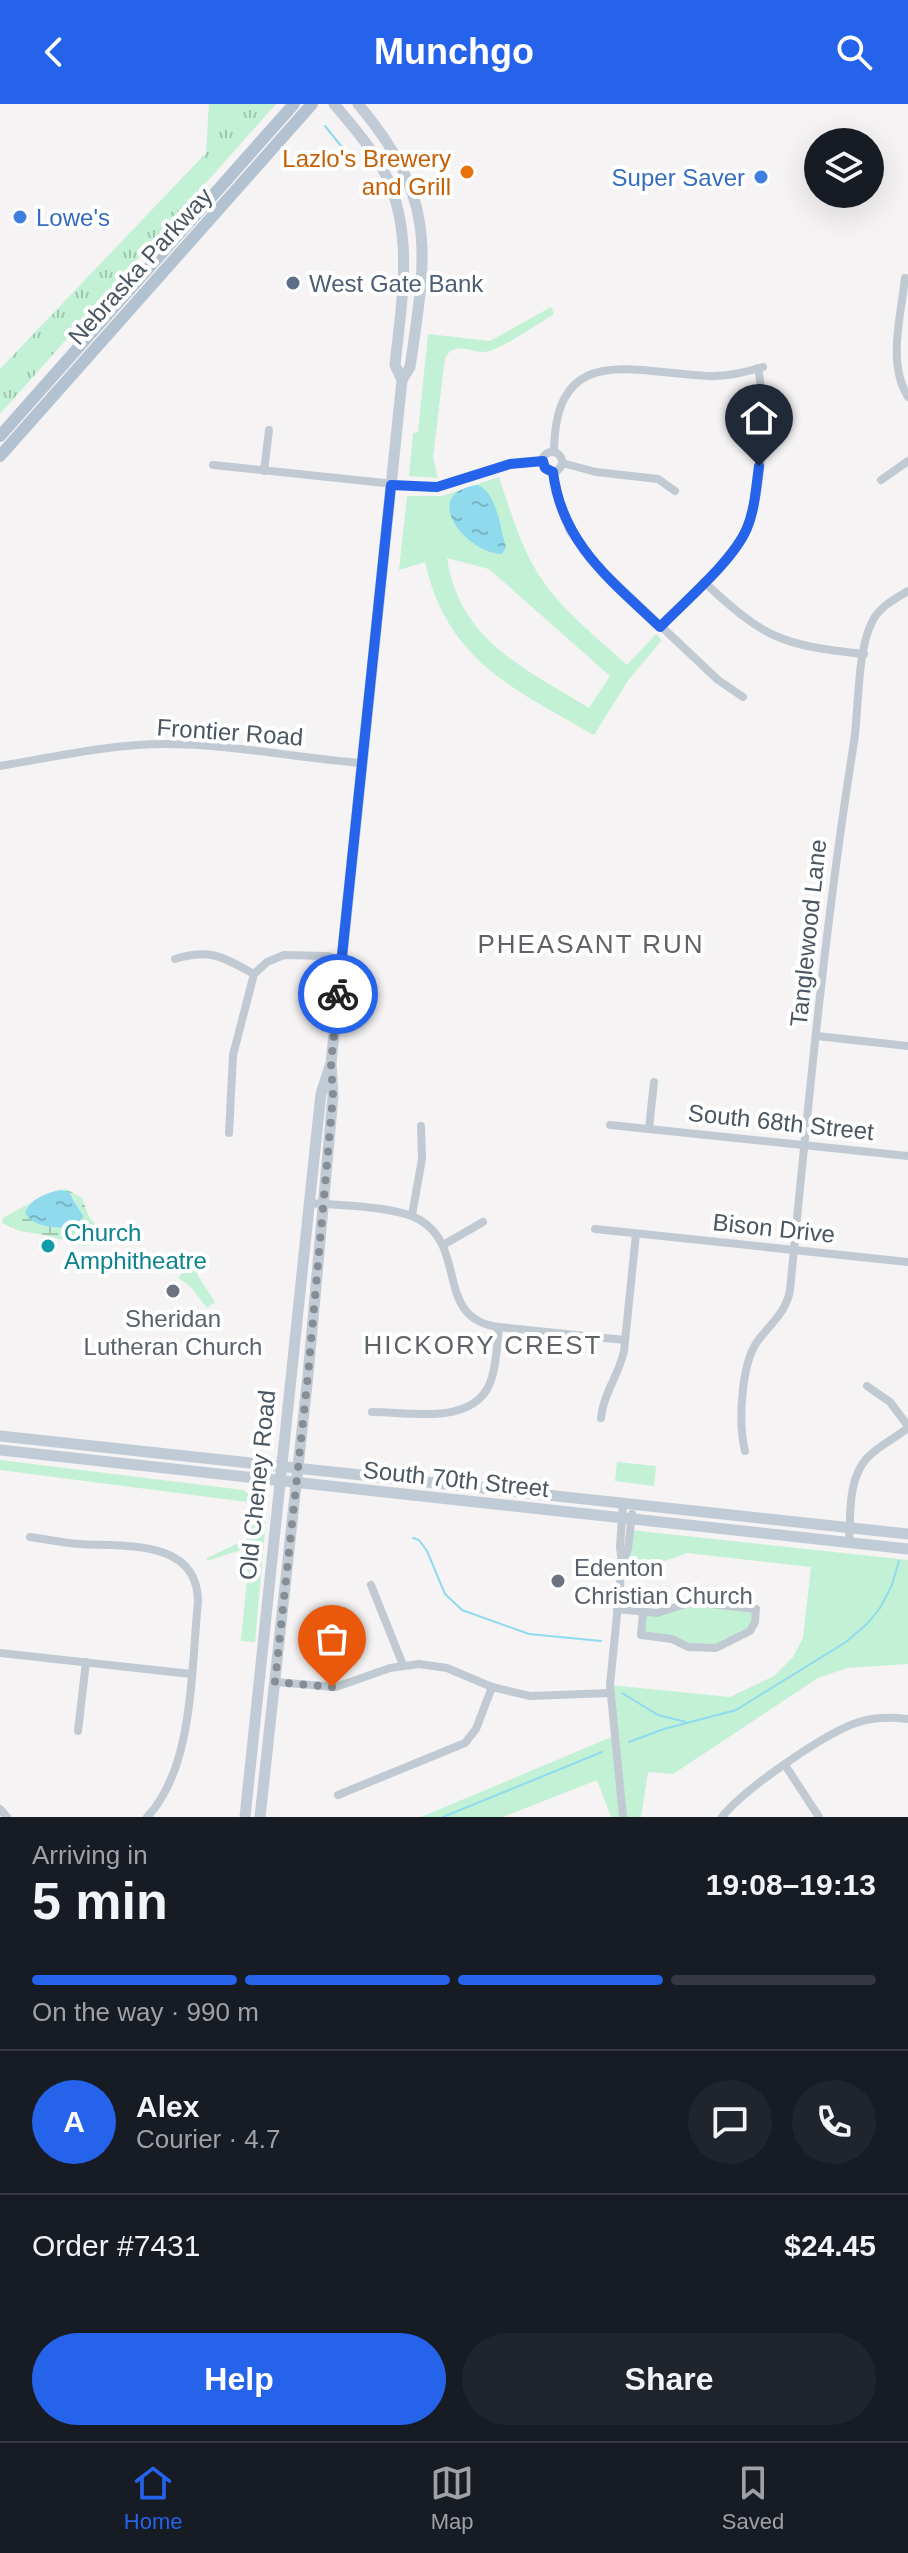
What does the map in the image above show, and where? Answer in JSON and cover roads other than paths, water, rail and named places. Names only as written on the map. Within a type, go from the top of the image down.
[{"type":"main road","name":"Nebraska Parkway","points":[[0,436],[294,104]]},
{"type":"main road","name":"Nebraska Parkway","points":[[0,456],[312,104]]},
{"type":"main road","name":"Old Cheney Road","points":[[334,104],[379,163],[400,215],[404,260],[395,365],[402,380]]},
{"type":"main road","name":"Old Cheney Road","points":[[260,1817],[298,1469],[333,1096],[331,1063],[402,380],[410,367],[423,263],[421,227],[403,168],[385,137],[358,104]]},
{"type":"main road","name":"Old Cheney Road","points":[[245,1817],[321,1094],[331,1063]]},
{"type":"main road","name":"South 70th Street","points":[[0,1436],[908,1534]]},
{"type":"main road","name":"South 70th Street","points":[[0,1450],[908,1549]]},
{"type":"street","points":[[905,278],[896,362],[899,381],[908,397]]},
{"type":"street","points":[[554,452],[557,414],[563,397],[586,377],[606,370],[628,368],[708,376],[732,375],[761,367],[763,426],[754,506],[743,537],[725,561],[660,627]]},
{"type":"street","points":[[264,471],[269,430]]},
{"type":"street","points":[[553,472],[545,468],[543,461],[545,455],[554,452]]},
{"type":"street","points":[[554,452],[561,457],[562,463]]},
{"type":"street","points":[[213,465],[391,485],[437,487],[510,464],[543,461]]},
{"type":"street","points":[[881,480],[908,461]]},
{"type":"street","points":[[553,472],[562,463]]},
{"type":"street","points":[[562,463],[596,472],[658,479],[675,491]]},
{"type":"street","points":[[553,472],[562,512],[579,545],[591,560],[718,680],[743,697]]},
{"type":"street","points":[[704,582],[741,616],[768,634],[794,644],[864,654]]},
{"type":"street","name":"Tanglewood Lane","points":[[745,1451],[740,1422],[750,1357],[758,1340],[785,1309],[790,1290],[837,842],[864,654],[872,621],[888,604],[908,591]]},
{"type":"street","name":"Frontier Road","points":[[0,766],[112,748],[161,744],[362,763]]},
{"type":"street","points":[[175,959],[193,953],[211,953],[254,974]]},
{"type":"street","points":[[229,1133],[233,1055],[254,974],[267,962],[284,955],[328,956],[342,960]]},
{"type":"street","points":[[817,1036],[908,1046]]},
{"type":"street","points":[[649,1128],[654,1082]]},
{"type":"street","name":"South 68th Street","points":[[610,1125],[908,1156]]},
{"type":"street","points":[[412,1215],[422,1159],[421,1126]]},
{"type":"street","points":[[309,1203],[412,1215],[427,1224],[443,1245],[457,1296],[465,1312],[479,1323],[625,1340]]},
{"type":"street","points":[[443,1245],[483,1222]]},
{"type":"street","name":"Bison Drive","points":[[595,1229],[908,1262]]},
{"type":"street","points":[[601,1418],[605,1399],[620,1368],[636,1234]]},
{"type":"street","points":[[372,1412],[450,1413],[470,1406],[483,1395],[492,1380],[499,1327]]},
{"type":"street","points":[[849,1543],[854,1485],[860,1467],[908,1427],[884,1396],[867,1386]]},
{"type":"street","points":[[623,1817],[610,1693],[622,1564],[620,1553],[628,1504]]},
{"type":"street","points":[[30,1537],[79,1544],[135,1546],[163,1553],[181,1562],[192,1577],[198,1593],[179,1762],[169,1787],[147,1817]]},
{"type":"street","points":[[371,1585],[403,1665]]},
{"type":"street","points":[[617,1609],[657,1613],[692,1602],[756,1609],[753,1626],[746,1635],[710,1649],[688,1647],[669,1638],[641,1635],[643,1612]]},
{"type":"street","points":[[0,1653],[191,1674]]},
{"type":"street","points":[[78,1731],[86,1662]]},
{"type":"street","points":[[275,1682],[336,1687],[403,1665],[447,1668],[492,1687],[530,1696],[610,1693]]},
{"type":"street","points":[[338,1795],[465,1743],[476,1729],[492,1687]]},
{"type":"street","points":[[722,1817],[749,1790],[855,1723],[881,1718],[908,1719]]},
{"type":"street","points":[[785,1765],[819,1817]]},
{"type":"street","points":[[0,1809],[7,1817]]},
{"type":"water","points":[[478,485],[490,495],[497,512],[506,547],[502,554],[475,544],[454,522],[450,510],[451,499],[460,490]]},
{"type":"water","points":[[60,1190],[69,1192],[83,1216],[77,1226],[41,1225],[25,1213],[35,1200]]},
{"type":"waterway","points":[[325,126],[350,157]]},
{"type":"waterway","points":[[413,1538],[419,1540],[427,1551],[445,1594],[462,1610],[529,1634],[601,1641]]},
{"type":"waterway","points":[[629,1742],[664,1729],[736,1710],[846,1642],[880,1608],[892,1585],[899,1561]]},
{"type":"waterway","points":[[622,1693],[658,1715],[686,1722]]},
{"type":"waterway","points":[[443,1817],[602,1752]]},
{"type":"place","name":"Lazlo's Brewery and Grill","points":[[467,172]]},
{"type":"place","name":"Super Saver","points":[[761,177]]},
{"type":"place","name":"Lowe's","points":[[20,217]]},
{"type":"place","name":"West Gate Bank","points":[[293,283]]},
{"type":"place","name":"Church Amphitheatre","points":[[48,1246]]},
{"type":"place","name":"Sheridan Lutheran Church","points":[[173,1291]]},
{"type":"place","name":"Edenton Christian Church","points":[[558,1581]]},
{"type":"district","name":"PHEASANT RUN","points":[[591,944]]},
{"type":"district","name":"HICKORY CREST","points":[[483,1345]]}]
